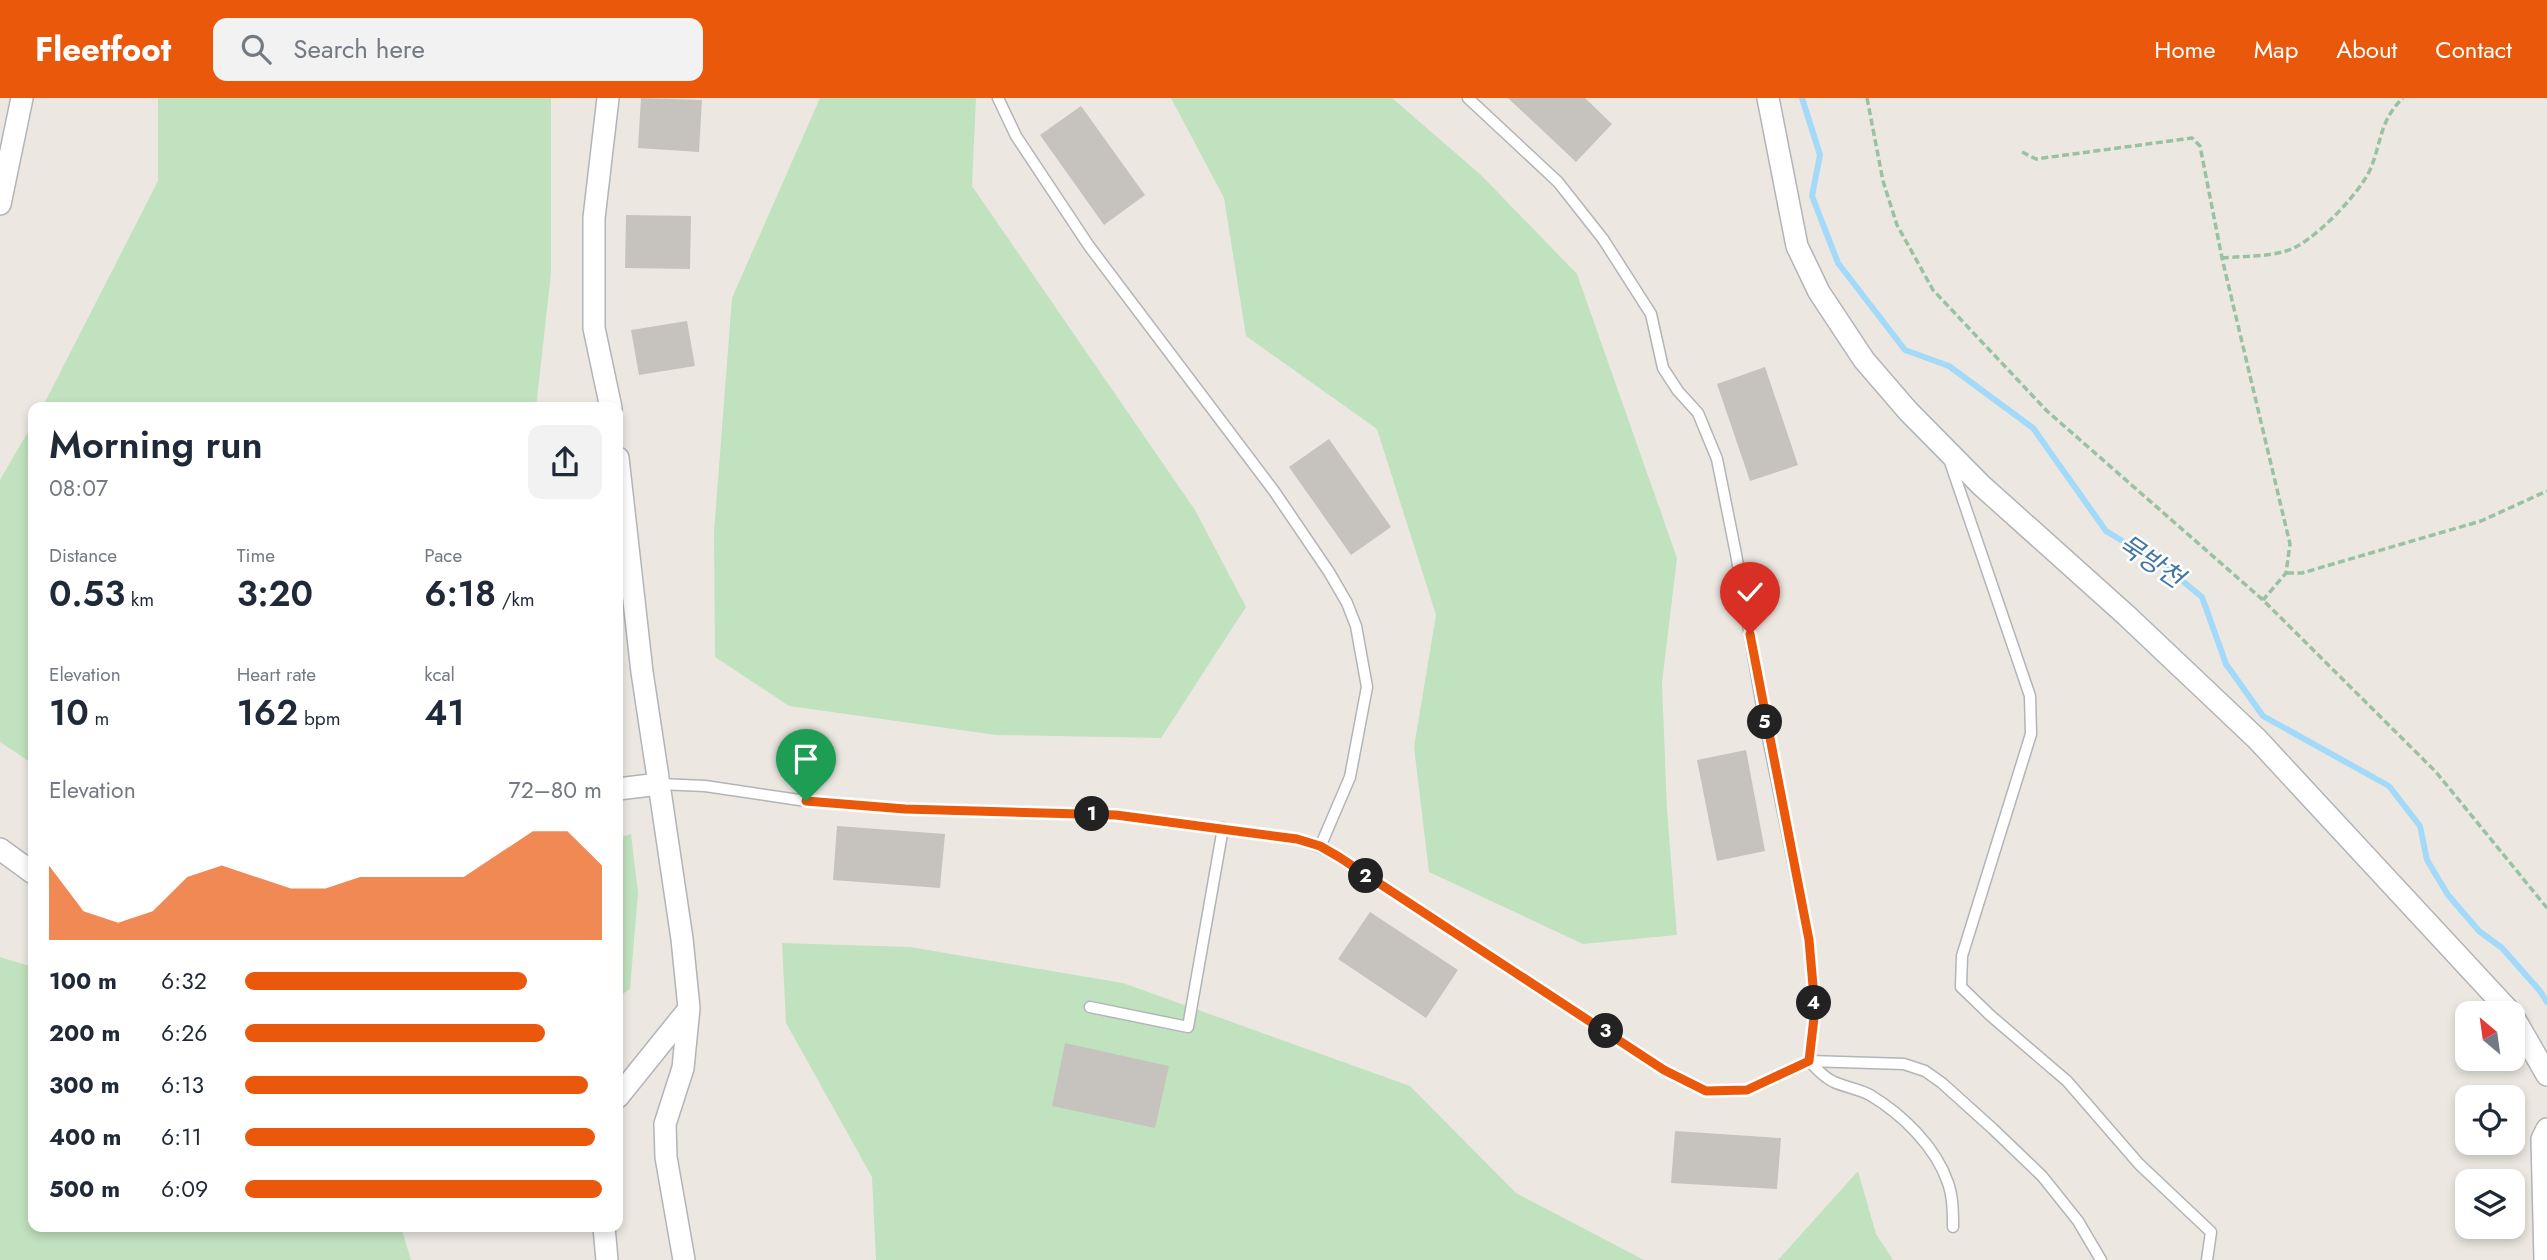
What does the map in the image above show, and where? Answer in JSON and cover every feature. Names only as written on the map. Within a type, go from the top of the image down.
[{"type":"street","points":[[0,204],[22,98]]},
{"type":"street","points":[[608,98],[594,218],[594,328],[610,402]]},
{"type":"street","points":[[1768,98],[1797,246],[1819,292],[1864,360],[1908,411],[1981,485],[2126,615],[2257,739],[2499,1001]]},
{"type":"street","points":[[623,503],[639,646],[682,939],[689,1008],[683,1068],[665,1124],[666,1157],[684,1260]]},
{"type":"street","points":[[623,788],[659,784]]},
{"type":"street","points":[[0,849],[28,869]]},
{"type":"street","points":[[623,1091],[689,1008]]},
{"type":"street","points":[[2525,1037],[2547,1075]]},
{"type":"street","points":[[2544,1260],[2542,1139],[2547,1129]]},
{"type":"street","points":[[604,1232],[607,1260]]},
{"type":"lane","points":[[998,98],[1016,136],[1089,246],[1274,491],[1347,603],[1356,626],[1367,687],[1350,777],[1320,846]]},
{"type":"lane","points":[[1468,98],[1558,182],[1603,239],[1651,314],[1663,368],[1678,391],[1698,413],[1717,459],[1763,713],[1809,940],[1815,1009],[1809,1061]]},
{"type":"lane","points":[[1946,450],[2030,696],[2031,734],[1962,956],[1961,987],[2067,1081],[2139,1164],[2211,1232],[2207,1260]]},
{"type":"lane","points":[[659,784],[705,786],[806,801],[892,808],[1116,815],[1297,839],[1320,846],[1664,1070],[1706,1091],[1747,1090],[1809,1061],[1904,1064],[1925,1071],[1983,1119],[2042,1176],[2078,1221],[2101,1260]]},
{"type":"lane","points":[[1090,1007],[1188,1027],[1223,828]]},
{"type":"lane","points":[[1809,1061],[1830,1081],[1868,1094],[1914,1131],[1935,1157],[1949,1184],[1953,1227]]},
{"type":"path","points":[[1867,98],[1883,181],[1897,225],[1933,290],[2047,411],[2263,600],[2436,772],[2547,908]]},
{"type":"path","points":[[2222,258],[2287,251],[2312,236],[2359,188],[2370,171],[2386,119],[2403,98]]},
{"type":"path","points":[[2022,152],[2036,159],[2192,138],[2200,146],[2222,258],[2290,544],[2286,573],[2263,600]]},
{"type":"path","points":[[2286,573],[2302,573],[2481,521],[2547,491]]},
{"type":"green space","points":[[158,98],[551,98],[551,273],[537,402],[45,402],[158,181]]},
{"type":"green space","points":[[820,98],[976,98],[972,186],[1195,510],[1246,607],[1161,738],[996,735],[789,706],[715,657],[714,532],[732,298]]},
{"type":"green space","points":[[1171,98],[1392,98],[1481,175],[1577,274],[1677,558],[1662,683],[1667,810],[1677,935],[1583,944],[1429,872],[1414,747],[1436,615],[1377,429],[1246,336],[1224,198]]},
{"type":"green space","points":[[28,432],[28,761],[0,742],[0,480]]},
{"type":"green space","points":[[631,834],[638,893],[630,989],[623,994],[623,836]]},
{"type":"green space","points":[[782,943],[910,947],[1123,983],[1410,1086],[1516,1193],[1644,1260],[876,1260],[872,1177],[786,1023]]},
{"type":"green space","points":[[0,957],[28,965],[28,1232],[403,1232],[411,1260],[0,1260]]},
{"type":"green space","points":[[1858,1171],[1876,1234],[1893,1260],[1778,1260]]},
{"type":"building","points":[[641,98],[702,100],[699,152],[638,148]]},
{"type":"building","points":[[1508,98],[1585,98],[1612,124],[1576,162]]},
{"type":"building","points":[[1081,106],[1145,195],[1104,225],[1040,135]]},
{"type":"building","points":[[626,215],[691,216],[690,269],[625,268]]},
{"type":"building","points":[[687,321],[695,366],[639,375],[631,330]]},
{"type":"building","points":[[1765,367],[1798,465],[1750,481],[1717,384]]},
{"type":"building","points":[[1329,439],[1391,527],[1351,555],[1289,467]]},
{"type":"building","points":[[1746,750],[1765,851],[1717,861],[1697,760]]},
{"type":"building","points":[[837,826],[945,834],[940,888],[833,880]]},
{"type":"building","points":[[1370,912],[1458,970],[1426,1018],[1338,959]]},
{"type":"building","points":[[1065,1043],[1169,1066],[1155,1128],[1052,1106]]},
{"type":"building","points":[[1675,1131],[1781,1138],[1777,1189],[1671,1183]]},
{"type":"waterway","name":"묵방천","points":[[1802,98],[1820,155],[1812,196],[1838,263],[1905,350],[1949,366],[2033,428],[2106,531],[2164,566],[2202,597],[2226,664],[2263,716],[2389,786],[2420,826],[2427,860],[2448,895],[2479,931],[2502,948],[2547,1002]]},
{"type":"route","points":[[806,801],[905,809],[1116,815],[1297,839],[1320,846],[1664,1070],[1706,1091],[1747,1090],[1809,1061],[1815,1009],[1809,940],[1763,713],[1750,634]]}]
